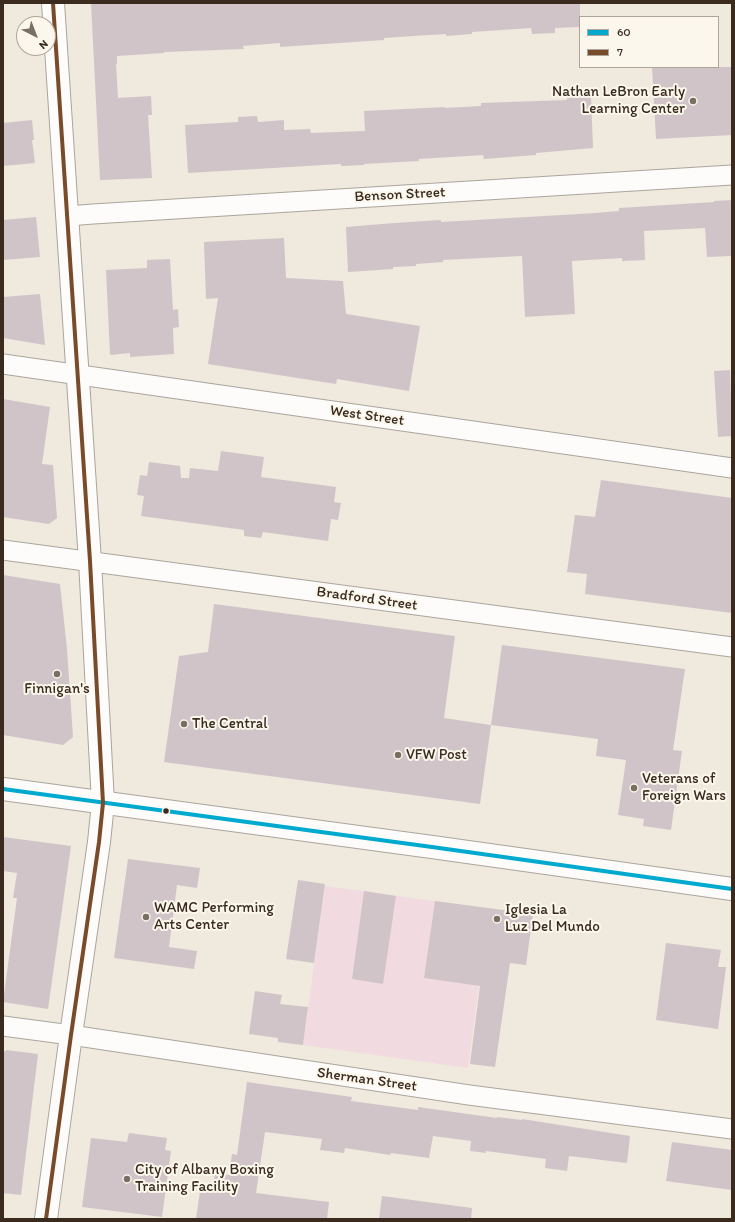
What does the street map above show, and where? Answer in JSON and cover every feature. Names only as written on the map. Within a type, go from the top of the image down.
[{"type":"street","points":[[46,1219],[99,842],[103,803],[90,561],[53,3]]},
{"type":"street","name":"Benson Street","points":[[68,216],[732,175]]},
{"type":"street","name":"West Street","points":[[3,364],[732,468]]},
{"type":"street","name":"Bradford Street","points":[[3,550],[732,646]]},
{"type":"street","points":[[3,789],[732,889]]},
{"type":"street","name":"Sherman Street","points":[[3,1026],[469,1095],[732,1130]]},
{"type":"shaded area","points":[[325,886],[462,905],[479,985],[468,1068],[303,1045]]},
{"type":"building","points":[[91,3],[580,3],[579,27],[555,28],[555,33],[532,34],[531,28],[472,32],[472,34],[446,36],[446,34],[413,36],[384,38],[384,40],[280,47],[280,43],[243,46],[244,49],[164,52],[117,56],[118,98],[151,96],[152,115],[148,115],[152,178],[100,180]]},
{"type":"building","name":"Nathan LeBron Early Learning Center","points":[[732,67],[732,135],[656,139],[652,68]]},
{"type":"building","points":[[591,96],[593,148],[536,153],[536,155],[484,159],[483,155],[419,159],[419,161],[364,165],[341,166],[341,164],[188,173],[185,125],[238,122],[238,117],[257,116],[258,122],[284,120],[284,130],[310,129],[311,133],[365,131],[364,111],[481,106],[481,103],[567,100],[567,97]]},
{"type":"building","points":[[32,120],[34,140],[32,140],[35,163],[3,166],[3,123]]},
{"type":"building","points":[[732,200],[732,256],[707,257],[705,228],[644,231],[645,260],[622,261],[622,258],[572,261],[575,314],[525,317],[522,256],[443,260],[443,262],[416,264],[416,266],[393,267],[393,269],[348,272],[346,227],[441,220],[441,222],[596,213],[619,211],[619,208]]},
{"type":"building","points":[[36,217],[40,257],[3,260],[3,220]]},
{"type":"building","points":[[284,238],[286,278],[343,281],[346,314],[420,326],[409,391],[337,379],[336,384],[208,364],[218,298],[206,299],[204,242]]},
{"type":"building","points":[[170,259],[173,310],[178,309],[179,327],[173,328],[174,354],[130,357],[130,353],[110,355],[106,270],[147,268],[147,260]]},
{"type":"building","points":[[40,294],[45,345],[3,338],[3,297]]},
{"type":"building","points":[[730,370],[732,436],[718,437],[714,371]]},
{"type":"building","points":[[3,399],[50,407],[42,464],[53,465],[57,518],[49,524],[3,517]]},
{"type":"building","points":[[221,451],[264,457],[261,477],[336,487],[334,502],[341,503],[338,520],[331,519],[328,541],[263,532],[261,538],[244,536],[244,530],[141,516],[144,496],[137,495],[140,475],[147,476],[149,462],[180,466],[181,478],[189,478],[190,468],[218,471]]},
{"type":"building","points":[[601,480],[732,498],[732,613],[585,594],[587,574],[567,572],[575,515],[595,517]]},
{"type":"building","points":[[3,575],[60,584],[67,649],[73,737],[63,745],[3,735]]},
{"type":"building","points":[[214,604],[455,636],[444,718],[491,725],[480,804],[164,762],[179,656],[208,652]]},
{"type":"building","points":[[502,645],[685,669],[673,750],[682,751],[671,830],[643,826],[644,819],[618,815],[626,760],[596,756],[598,739],[491,725]]},
{"type":"building","points":[[3,837],[71,846],[48,1009],[3,1002],[17,898],[13,898],[17,873],[3,871]]},
{"type":"building","name":"WAMC Performing Arts Center","points":[[128,859],[200,868],[197,888],[177,885],[169,947],[197,951],[194,969],[114,958]]},
{"type":"building","points":[[298,880],[325,884],[314,963],[286,959]]},
{"type":"building","points":[[364,891],[396,896],[383,984],[352,979]]},
{"type":"building","points":[[435,901],[533,914],[526,965],[510,963],[495,1067],[470,1064],[480,986],[424,978]]},
{"type":"building","points":[[666,943],[721,950],[718,967],[726,967],[718,1029],[656,1020]]},
{"type":"building","points":[[255,991],[282,995],[280,1004],[308,1007],[303,1045],[278,1042],[278,1038],[249,1034]]},
{"type":"building","points":[[6,1050],[38,1054],[21,1195],[3,1193],[3,1051]]},
{"type":"building","points":[[247,1082],[352,1097],[351,1101],[418,1110],[418,1107],[497,1118],[522,1119],[630,1136],[627,1163],[569,1156],[567,1171],[545,1168],[546,1159],[486,1151],[486,1153],[470,1151],[471,1141],[433,1136],[429,1158],[391,1153],[390,1155],[345,1148],[344,1153],[320,1150],[322,1139],[265,1132],[256,1193],[329,1202],[327,1219],[196,1219],[201,1184],[213,1185],[215,1173],[229,1175],[232,1154],[237,1155]]},
{"type":"building","name":"City of Albany Boxing Training Facility","points":[[129,1133],[167,1138],[165,1150],[171,1151],[162,1217],[82,1207],[91,1138],[127,1142]]},
{"type":"building","points":[[672,1142],[732,1150],[732,1190],[666,1181]]},
{"type":"building","points":[[382,1196],[472,1208],[471,1219],[379,1219]]},
{"type":"transit line","name":"7","points":[[46,1219],[99,842],[103,803],[90,561],[53,3]]},
{"type":"transit line","name":"60","points":[[3,789],[732,889]]},
{"type":"place","name":"Nathan LeBron Early Learning Center","points":[[693,101]]},
{"type":"place","name":"Finnigan's","points":[[57,674]]},
{"type":"place","name":"The Central","points":[[184,724]]},
{"type":"place","name":"VFW Post","points":[[398,755]]},
{"type":"place","name":"Veterans of Foreign Wars","points":[[634,788]]},
{"type":"place","name":"WAMC Performing Arts Center","points":[[146,917]]},
{"type":"place","name":"Iglesia La Luz Del Mundo","points":[[497,919]]},
{"type":"place","name":"City of Albany Boxing Training Facility","points":[[127,1179]]}]
